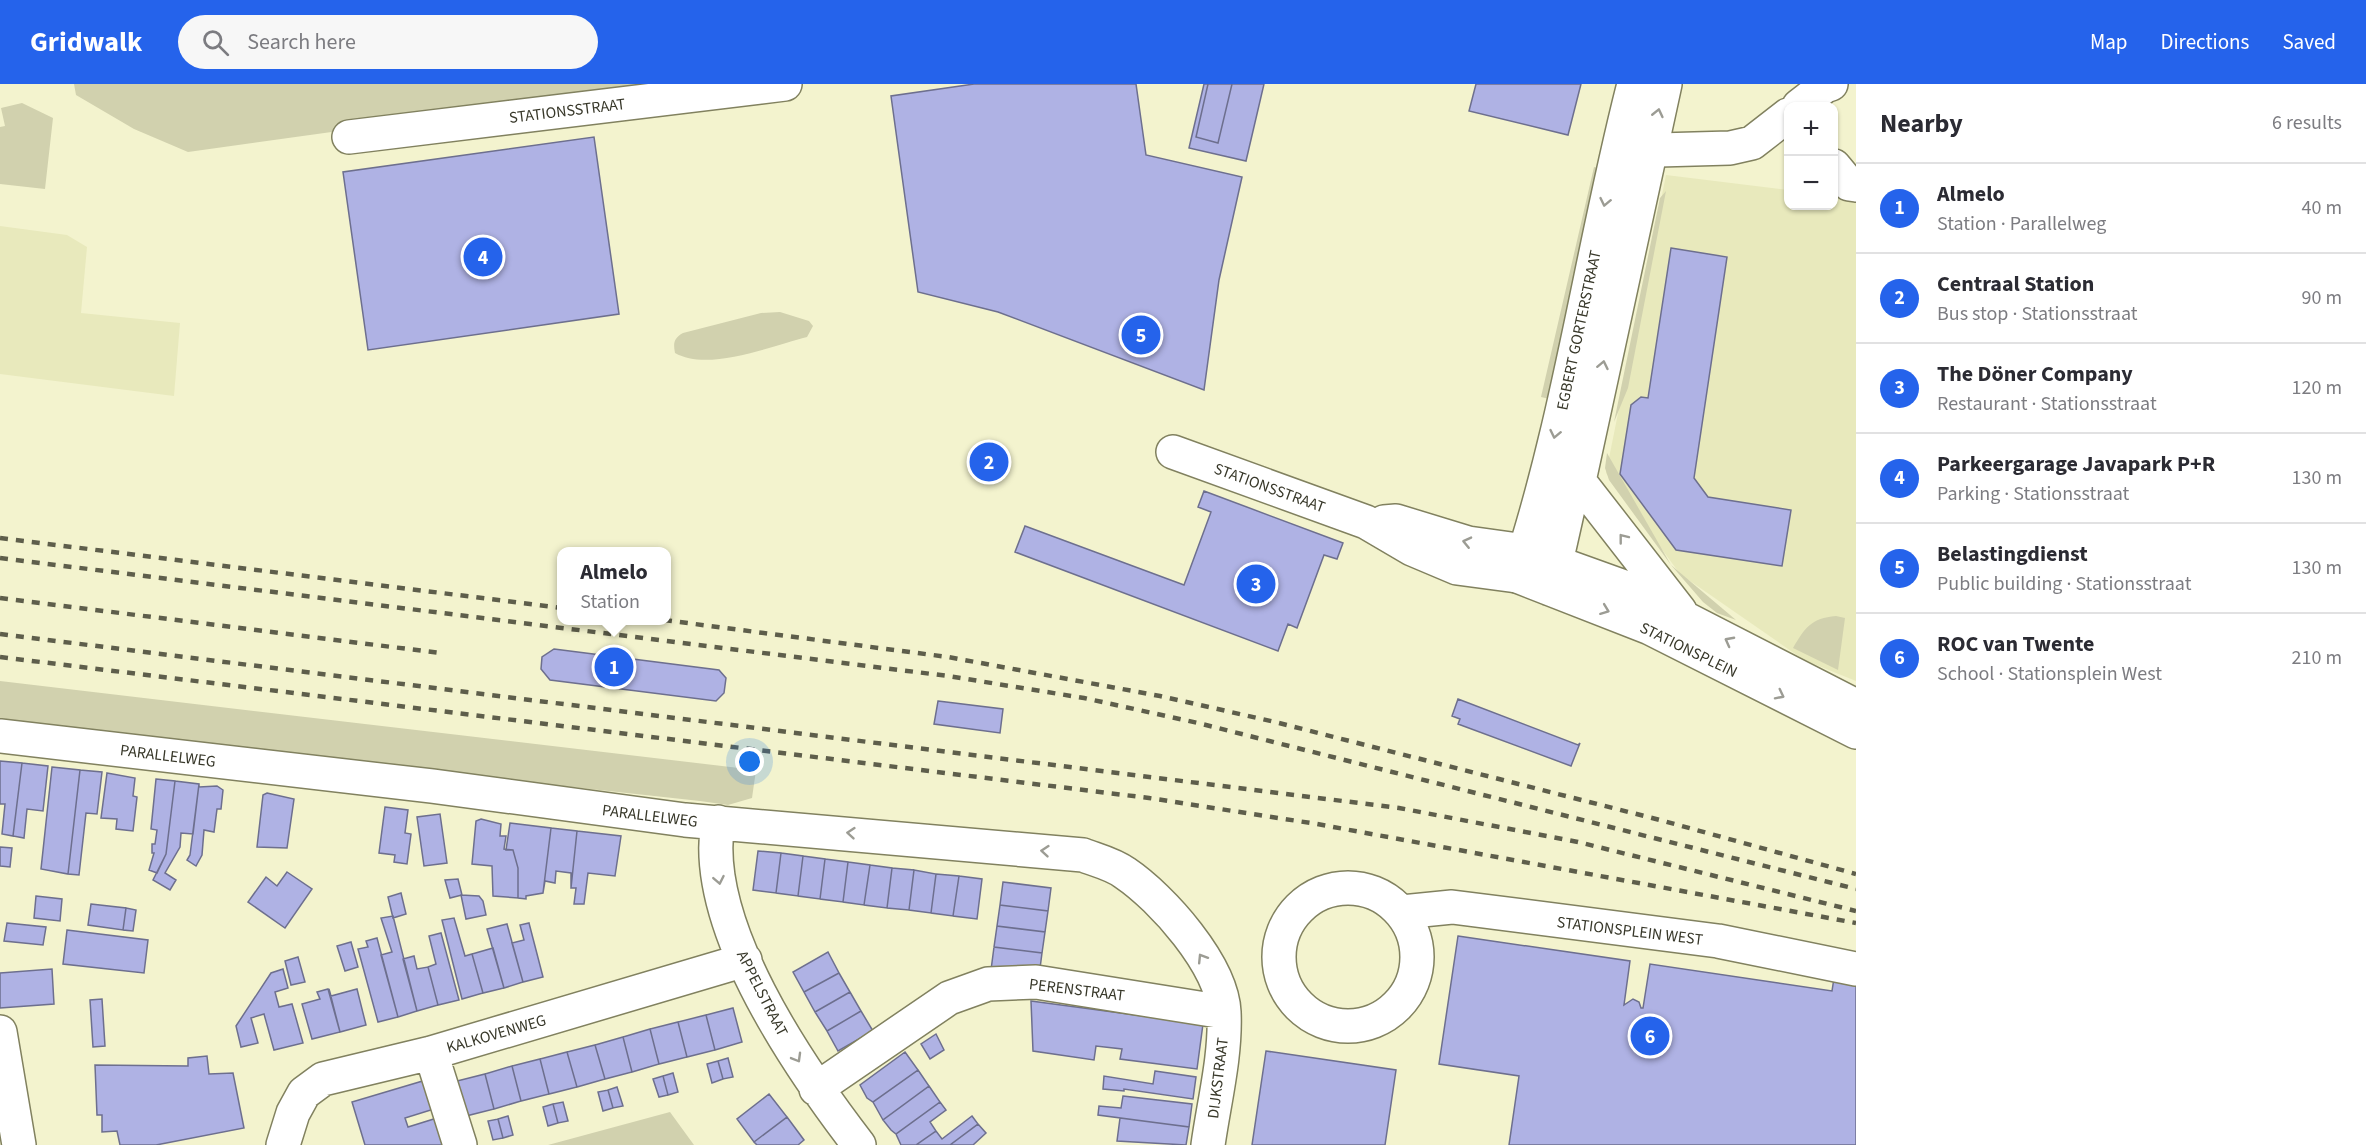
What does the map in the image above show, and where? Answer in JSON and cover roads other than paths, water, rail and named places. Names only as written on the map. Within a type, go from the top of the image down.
[{"type":"street","name":"STATIONSSTRAAT","points":[[349,137],[785,84]]},
{"type":"street","name":"EGBERT GORTERSTRAAT","points":[[1521,563],[1550,457],[1616,151],[1634,84]]},
{"type":"street","name":"EGBERT GORTERSTRAAT","points":[[1554,576],[1568,508],[1579,481],[1665,84]]},
{"type":"street","points":[[1804,102],[1831,84]]},
{"type":"street","points":[[1616,151],[1730,148],[1752,143],[1784,118]]},
{"type":"street","points":[[1838,172],[1849,184],[1856,185]]},
{"type":"street","name":"STATIONSSTRAAT","points":[[1173,452],[1366,522],[1395,521],[1468,543],[1521,563]]},
{"type":"street","points":[[1579,481],[1685,617]]},
{"type":"street","name":"STATIONSPLEIN","points":[[1521,563],[1554,576],[1650,628],[1856,732]]},
{"type":"street","name":"STATIONSPLEIN","points":[[1554,576],[1624,587],[1856,706]]},
{"type":"street","name":"PARALLELWEG","points":[[0,736],[718,822],[1083,855],[1124,872],[1170,915],[1196,947],[1217,983],[1224,1012]]},
{"type":"street","name":"APPELSTRAAT","points":[[718,822],[715,843],[717,872],[725,909],[745,960],[772,1014],[816,1089],[859,1145]]},
{"type":"street","points":[[1354,887],[1380,895],[1402,912],[1417,944],[1418,963],[1409,988],[1393,1010],[1369,1022],[1342,1026],[1324,1022],[1308,1014],[1295,1001],[1285,986],[1280,969],[1279,951],[1283,933],[1291,917],[1304,903],[1328,891],[1354,887]]},
{"type":"street","name":"STATIONSPLEIN WEST","points":[[1402,912],[1452,907],[1718,941],[1856,969]]},
{"type":"street","name":"KALKOVENWEG","points":[[283,1145],[293,1113],[304,1093],[323,1079],[431,1053],[745,960]]},
{"type":"street","name":"PERENSTRAAT","points":[[816,1089],[950,998],[988,984],[1036,982],[1224,1012]]},
{"type":"street","name":"DIJKSTRAAT","points":[[1208,1145],[1224,1012]]},
{"type":"street","points":[[0,1032],[19,1145]]},
{"type":"street","points":[[431,1053],[460,1145]]},
{"type":"railway","points":[[0,538],[557,607]]},
{"type":"railway","points":[[0,558],[948,676],[1084,698],[1198,723],[1856,889]]},
{"type":"railway","points":[[0,598],[440,653]]},
{"type":"railway","points":[[671,621],[948,657],[1160,696],[1275,722],[1660,820],[1856,874]]},
{"type":"railway","points":[[0,634],[1399,808],[1578,842],[1856,911]]},
{"type":"railway","points":[[0,657],[1149,798],[1317,824],[1856,923]]},
{"type":"place","name":"Parkeergarage Javapark P+R","points":[[483,257]]},
{"type":"place","name":"Belastingdienst","points":[[1141,335]]},
{"type":"place","name":"Centraal Station","points":[[989,462]]},
{"type":"place","name":"The Döner Company","points":[[1256,584]]},
{"type":"place","name":"Almelo","points":[[614,667]]},
{"type":"place","name":"ROC van Twente","points":[[1650,1036]]}]
